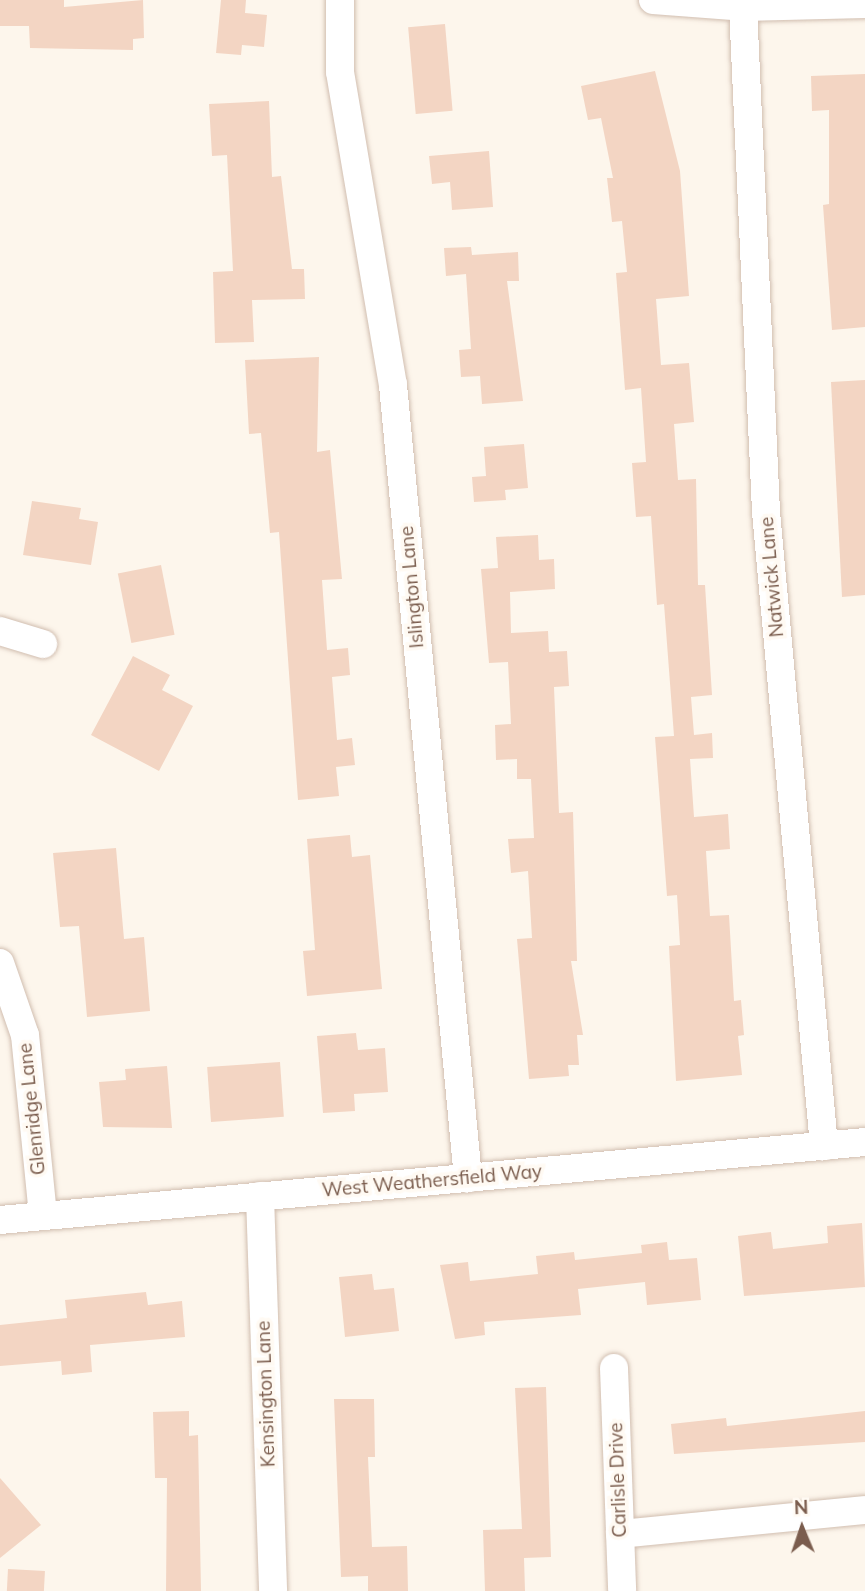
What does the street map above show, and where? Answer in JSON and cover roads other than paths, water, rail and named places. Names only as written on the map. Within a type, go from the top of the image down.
[{"type":"street","name":"Islington Lane","points":[[340,0],[340,72],[393,385],[468,1178]]},
{"type":"street","points":[[653,0],[743,7],[865,4]]},
{"type":"street","name":"Natwick Lane","points":[[743,7],[766,512],[824,1146]]},
{"type":"street","points":[[0,631],[43,644]]},
{"type":"street","name":"Glenridge Lane","points":[[0,963],[26,1035],[43,1216]]},
{"type":"street","name":"West Weathersfield Way","points":[[0,1220],[865,1142]]},
{"type":"street","name":"Kensington Lane","points":[[260,1196],[273,1591]]},
{"type":"street","name":"Carlisle Drive","points":[[614,1368],[621,1591]]},
{"type":"street","points":[[620,1534],[865,1510]]}]
